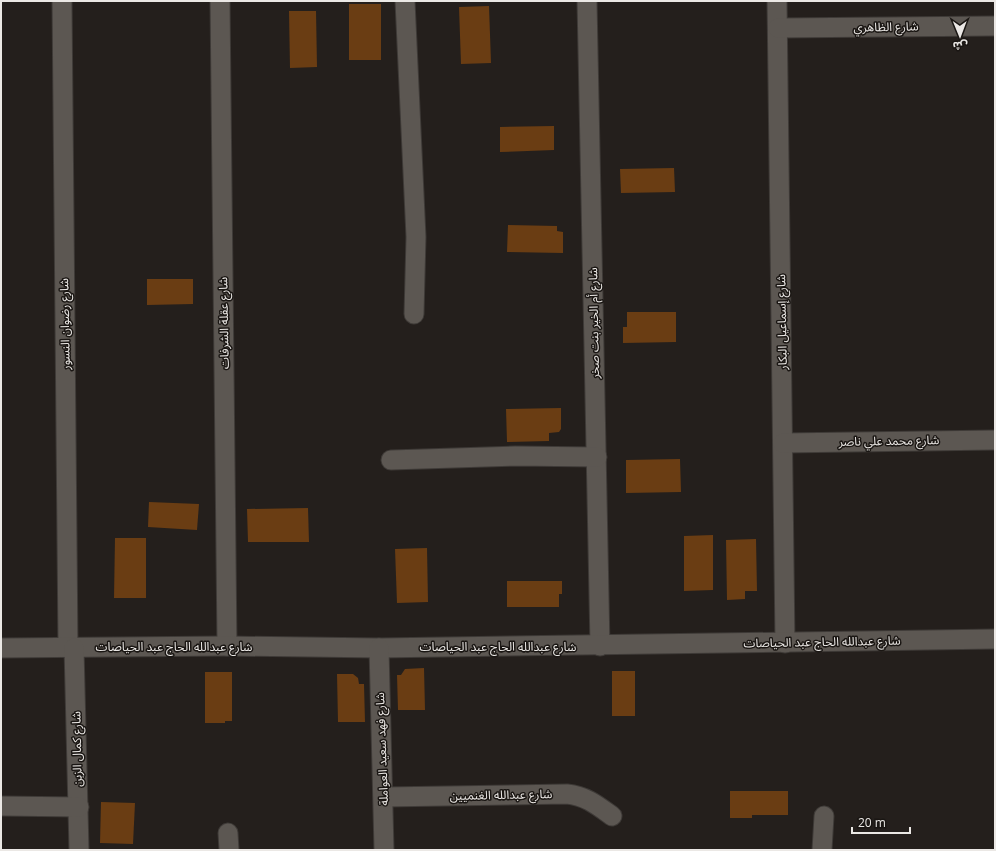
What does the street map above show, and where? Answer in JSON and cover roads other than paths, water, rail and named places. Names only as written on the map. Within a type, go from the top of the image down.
[{"type":"street","name":"شارع رضوان النسور","points":[[62,1],[71,648]]},
{"type":"street","name":"شارع عقلة الشرفات","points":[[220,1],[227,646]]},
{"type":"street","points":[[404,1],[416,237],[414,314]]},
{"type":"street","name":"شارع أم الخير بنت صخر","points":[[587,1],[600,646]]},
{"type":"street","name":"شارع إسماعيل البكار","points":[[777,1],[785,643]]},
{"type":"street","name":"شارع الظاهري","points":[[778,28],[995,26]]},
{"type":"street","name":"شارع محمد علي ناصر","points":[[783,443],[995,440]]},
{"type":"street","points":[[391,460],[515,456],[597,457]]},
{"type":"street","name":"شارع عبدالله الحاج عبد الحياصات","points":[[1,648],[227,646],[379,648],[600,646],[995,639]]},
{"type":"street","name":"شارع كمال الزبن","points":[[71,648],[79,850]]},
{"type":"street","name":"شارع فهد سعيد العواملة","points":[[379,648],[384,797],[384,850]]},
{"type":"street","name":"شارع عبدالله الغنميين","points":[[384,797],[567,794],[581,796],[593,801],[612,816]]},
{"type":"street","points":[[1,806],[78,807]]},
{"type":"street","points":[[822,850],[824,816]]}]
